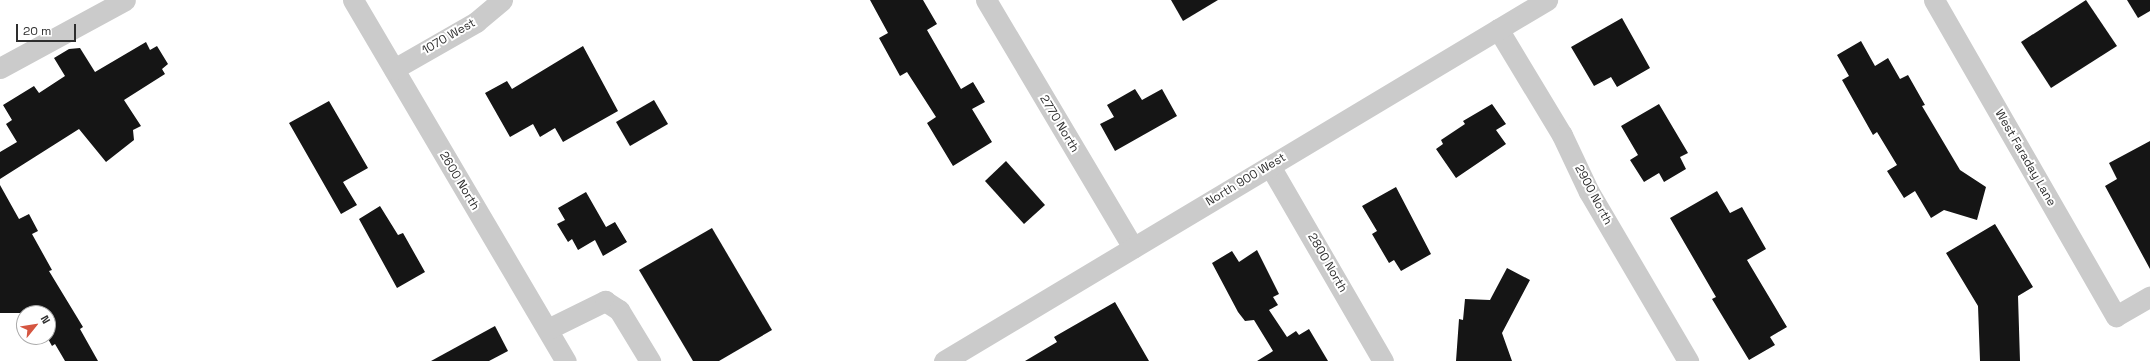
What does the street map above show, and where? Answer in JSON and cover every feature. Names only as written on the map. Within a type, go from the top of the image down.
[{"type":"street","points":[[0,68],[124,0]]},
{"type":"street","name":"2600 North","points":[[353,0],[566,361]]},
{"type":"street","name":"1070 West","points":[[394,69],[476,22],[502,0]]},
{"type":"street","name":"2770 North","points":[[986,0],[1133,248]]},
{"type":"street","name":"North 900 West","points":[[944,361],[1547,0]]},
{"type":"street","name":"West Faraday Lane","points":[[1941,2],[2116,316],[2150,296]]},
{"type":"street","name":"2900 North","points":[[1498,29],[1562,135],[1589,192],[1688,361]]},
{"type":"street","name":"2800 North","points":[[1270,166],[1383,361]]},
{"type":"street","points":[[548,329],[605,301],[619,310],[650,361]]},
{"type":"building","points":[[870,0],[923,0],[937,24],[927,30],[961,89],[973,82],[985,102],[972,109],[992,142],[953,166],[927,123],[936,117],[907,72],[900,76],[879,38],[888,33]]},
{"type":"building","points":[[1171,0],[1218,0],[1183,21]]},
{"type":"building","points":[[2086,0],[2117,46],[2051,88],[2021,42]]},
{"type":"building","points":[[2127,0],[2150,0],[2150,11],[2138,18]]},
{"type":"building","points":[[1622,18],[1650,68],[1617,87],[1611,77],[1594,86],[1571,47]]},
{"type":"building","points":[[1861,41],[1875,66],[1888,58],[1900,79],[1908,75],[1925,105],[1922,106],[1960,170],[1986,187],[1977,220],[1944,210],[1931,218],[1915,191],[1904,198],[1887,171],[1897,165],[1877,132],[1873,135],[1842,80],[1849,76],[1837,55]]},
{"type":"building","points":[[146,42],[150,50],[157,46],[168,64],[162,69],[165,74],[124,100],[141,126],[133,130],[134,140],[106,162],[79,129],[0,179],[0,152],[17,142],[6,124],[12,120],[3,105],[34,86],[39,93],[65,76],[54,58],[69,49],[80,48],[95,72]]},
{"type":"building","points":[[583,46],[618,111],[563,142],[555,128],[540,137],[533,124],[510,137],[485,93],[507,81],[512,89]]},
{"type":"building","points":[[1135,89],[1142,100],[1162,89],[1177,116],[1115,151],[1100,124],[1114,117],[1107,105]]},
{"type":"building","points":[[654,100],[668,124],[630,146],[616,122]]},
{"type":"building","points":[[329,101],[368,168],[343,182],[357,205],[341,214],[289,123]]},
{"type":"building","points":[[1492,104],[1506,124],[1496,130],[1506,144],[1456,178],[1436,149],[1443,144],[1441,140],[1465,124],[1463,121]]},
{"type":"building","points":[[1659,104],[1688,153],[1680,157],[1686,169],[1664,182],[1659,173],[1644,182],[1630,160],[1638,155],[1621,126]]},
{"type":"building","points":[[2150,141],[2150,269],[2105,186],[2117,179],[2109,163]]},
{"type":"building","points":[[1006,161],[1045,205],[1024,224],[985,181]]},
{"type":"building","points":[[0,185],[19,219],[29,214],[38,231],[32,234],[52,270],[49,271],[83,327],[80,329],[98,361],[65,361],[56,345],[56,305],[16,305],[16,313],[0,313]]},
{"type":"building","points":[[1396,187],[1431,254],[1401,271],[1394,260],[1389,263],[1372,234],[1377,231],[1362,206]]},
{"type":"building","points":[[1717,191],[1730,213],[1742,207],[1766,249],[1747,260],[1787,327],[1770,337],[1775,345],[1749,360],[1712,299],[1716,297],[1670,218]]},
{"type":"building","points":[[586,192],[606,227],[615,222],[627,242],[603,256],[595,240],[578,250],[572,239],[568,242],[557,224],[565,220],[558,208]]},
{"type":"building","points":[[380,206],[398,235],[403,233],[425,272],[397,288],[359,219]]},
{"type":"building","points":[[1995,224],[2033,287],[2018,296],[2020,361],[1980,361],[1978,306],[1946,253]]},
{"type":"building","points":[[712,228],[772,330],[719,361],[693,361],[639,270]]},
{"type":"building","points":[[1257,250],[1279,294],[1273,297],[1278,305],[1269,310],[1287,337],[1296,331],[1299,335],[1309,329],[1328,361],[1257,361],[1273,351],[1254,320],[1245,321],[1238,312],[1212,263],[1232,251],[1239,262]]},
{"type":"building","points":[[1507,268],[1530,280],[1502,333],[1512,361],[1456,361],[1459,319],[1463,320],[1465,299],[1490,300]]},
{"type":"building","points":[[1115,302],[1149,361],[1025,361],[1057,342],[1054,337]]},
{"type":"building","points":[[495,326],[508,351],[489,361],[431,361]]}]
